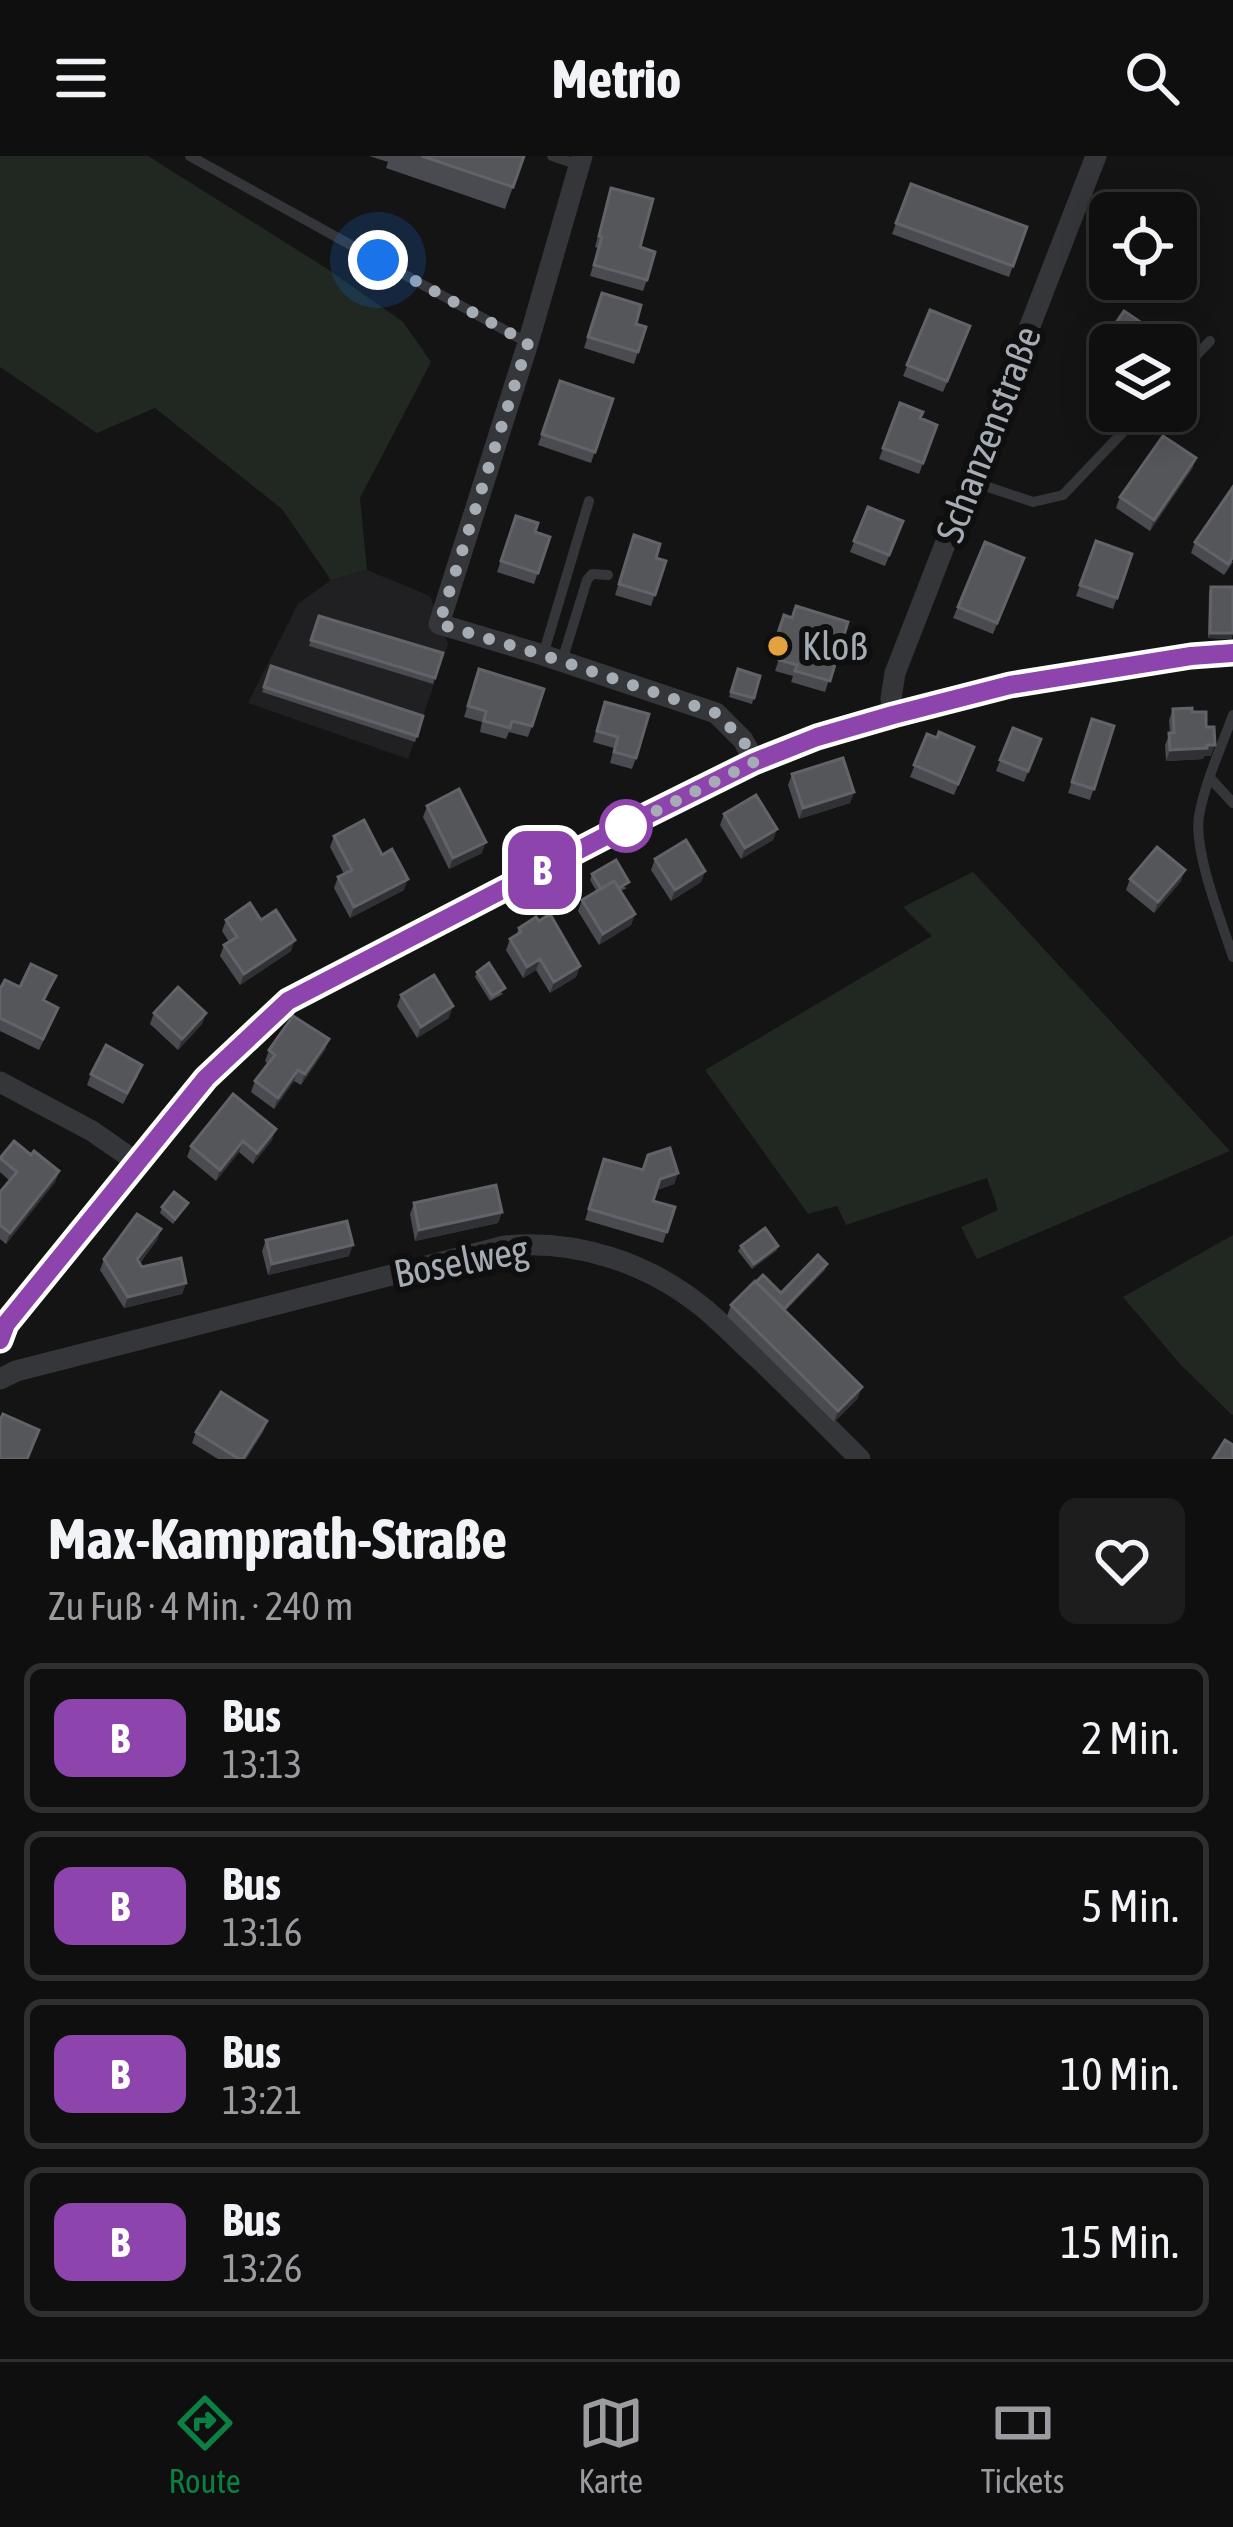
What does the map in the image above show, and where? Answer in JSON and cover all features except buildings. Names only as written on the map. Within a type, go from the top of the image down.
[{"type":"street","name":"Schanzenstraße","points":[[893,715],[895,673],[1096,156]]},
{"type":"street","points":[[581,160],[439,624],[716,713],[743,740],[754,762]]},
{"type":"street","points":[[0,1340],[6,1324],[206,1078],[288,1001],[754,762],[817,737],[1010,685],[1233,653]]},
{"type":"street","points":[[0,1082],[92,1131],[138,1163]]},
{"type":"street","name":"Boselweg","points":[[0,1379],[16,1371],[505,1246],[554,1244],[629,1264],[705,1309],[860,1459]]},
{"type":"lane","points":[[190,156],[528,343]]},
{"type":"lane","points":[[552,156],[581,160]]},
{"type":"lane","points":[[1197,354],[1210,341]]},
{"type":"lane","points":[[970,481],[1033,502],[1063,494],[1123,432]]},
{"type":"lane","points":[[552,658],[589,501]]},
{"type":"lane","points":[[552,658],[586,580],[592,574],[608,575]]},
{"type":"lane","points":[[1233,718],[1197,821],[1205,866],[1233,957]]},
{"type":"lane","points":[[1210,778],[1233,803]]},
{"type":"shaded area","points":[[0,156],[148,156],[403,322],[431,362],[360,498],[367,570],[331,580],[282,509],[155,408],[97,433],[0,367]]},
{"type":"shaded area","points":[[367,570],[430,596],[448,644],[408,759],[248,703],[298,604],[331,580]]},
{"type":"shaded area","points":[[973,872],[1230,1151],[977,1259],[961,1227],[998,1210],[987,1178],[846,1225],[837,1206],[808,1214],[705,1070],[932,936],[903,907]]},
{"type":"shaded area","points":[[1233,1235],[1233,1414],[1232,1415],[1123,1297]]},
{"type":"bus line","name":"B","points":[[0,1340],[6,1324],[206,1078],[288,1001],[627,825],[754,762],[817,737],[1010,685],[1233,653]]},
{"type":"place","name":"Kloß","points":[[778,646]]},
{"type":"route","points":[[378,260],[528,343],[439,624],[716,713],[743,740],[754,762],[626,826]]}]
